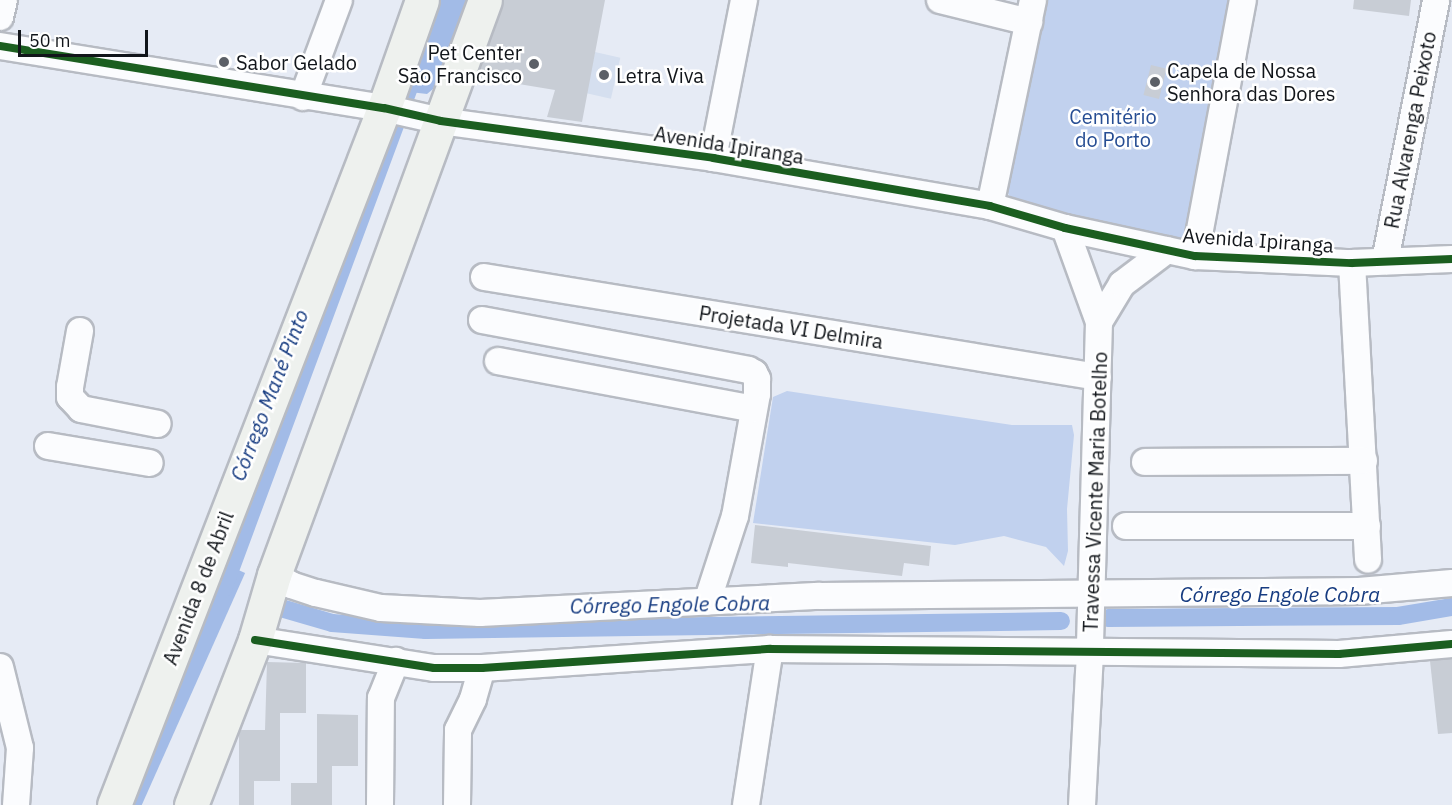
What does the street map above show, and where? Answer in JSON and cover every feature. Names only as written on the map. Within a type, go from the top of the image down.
[{"type":"main road","name":"Avenida 8 de Abril","points":[[114,805],[386,109],[422,0]]},
{"type":"main road","points":[[191,805],[255,640],[274,575],[438,120],[485,0]]},
{"type":"street","points":[[0,17],[3,0]]},
{"type":"street","points":[[303,97],[339,0]]},
{"type":"street","points":[[713,158],[744,0]]},
{"type":"street","points":[[940,0],[1031,11],[990,206]]},
{"type":"street","points":[[1195,256],[1243,0]]},
{"type":"street","name":"Rua Alvarenga Peixoto","points":[[1385,261],[1436,0]]},
{"type":"street","name":"Avenida Ipiranga","points":[[0,46],[386,109],[438,120],[713,158],[990,206],[1065,228],[1195,256],[1352,263],[1452,259]]},
{"type":"street","name":"Travessa Vicente Maria Botelho","points":[[1065,228],[1099,322],[1090,653],[1082,805]]},
{"type":"street","points":[[1099,322],[1122,284],[1167,250]]},
{"type":"street","points":[[1352,263],[1365,460],[1368,560]]},
{"type":"street","name":"Projetada VI Delmira","points":[[484,276],[1098,377]]},
{"type":"street","points":[[482,320],[748,370],[757,379],[754,410],[735,516],[708,602]]},
{"type":"street","points":[[80,330],[70,397],[81,409],[158,424]]},
{"type":"street","points":[[498,361],[754,410]]},
{"type":"street","points":[[48,446],[150,463]]},
{"type":"street","points":[[1145,462],[1365,460]]},
{"type":"street","points":[[1126,526],[1367,526]]},
{"type":"street","points":[[274,575],[291,585],[316,593],[381,608],[480,613],[820,596],[1359,591],[1452,583]]},
{"type":"street","points":[[255,640],[434,668],[482,668],[770,649],[1339,654],[1452,644]]},
{"type":"street","points":[[746,805],[770,649]]},
{"type":"street","points":[[380,805],[381,698],[396,661]]},
{"type":"street","points":[[0,667],[20,748],[16,805]]},
{"type":"street","points":[[457,805],[458,729],[473,699],[482,668]]},
{"type":"shaded area","points":[[436,0],[469,0],[433,89],[427,94],[410,92],[405,87]]},
{"type":"shaded area","name":"Letra Viva","points":[[595,52],[620,58],[611,99],[586,93]]},
{"type":"shaded area","points":[[225,564],[245,573],[142,805],[132,805],[120,800]]},
{"type":"green space","name":"Cemitério do Porto","points":[[1046,0],[1230,0],[1186,234],[1180,239],[1013,201],[1007,192]]},
{"type":"green space","points":[[787,391],[1012,425],[1072,425],[1074,435],[1067,509],[1068,551],[1064,566],[1046,547],[1004,536],[955,545],[753,523],[773,397]]},
{"type":"building","name":"Pet Center São Francisco","points":[[503,0],[605,0],[582,122],[547,117],[555,90],[477,77]]},
{"type":"building","points":[[1354,0],[1411,0],[1409,16],[1353,9]]},
{"type":"building","name":"Capela de Nossa Senhora das Dores","points":[[1151,65],[1167,69],[1159,99],[1144,95]]},
{"type":"building","points":[[755,525],[931,546],[929,566],[904,563],[902,576],[788,563],[788,567],[751,563]]},
{"type":"building","points":[[1452,659],[1452,733],[1438,734],[1430,661]]},
{"type":"building","points":[[267,662],[306,663],[306,713],[280,713],[280,781],[254,781],[254,805],[239,805],[239,733],[240,730],[265,730]]},
{"type":"building","points":[[317,714],[358,715],[358,766],[332,766],[332,805],[291,805],[291,783],[317,783]]},
{"type":"waterway","name":"Córrego Mané Pinto","points":[[223,589],[417,66]]},
{"type":"waterway","name":"Córrego Engole Cobra","points":[[1108,618],[1398,616],[1452,607]]},
{"type":"waterway","name":"Córrego Engole Cobra","points":[[281,608],[332,623],[426,630],[1061,621]]},
{"type":"cycle path","points":[[0,46],[384,108],[441,121],[713,158],[990,206],[1065,228],[1195,256],[1352,263],[1452,259]]},
{"type":"cycle path","points":[[255,640],[434,668],[482,668],[770,649],[1339,654],[1452,644]]},
{"type":"place","name":"Sabor Gelado","points":[[224,62]]},
{"type":"place","name":"Pet Center São Francisco","points":[[534,64]]},
{"type":"place","name":"Letra Viva","points":[[604,75]]},
{"type":"place","name":"Capela de Nossa Senhora das Dores","points":[[1155,82]]}]
